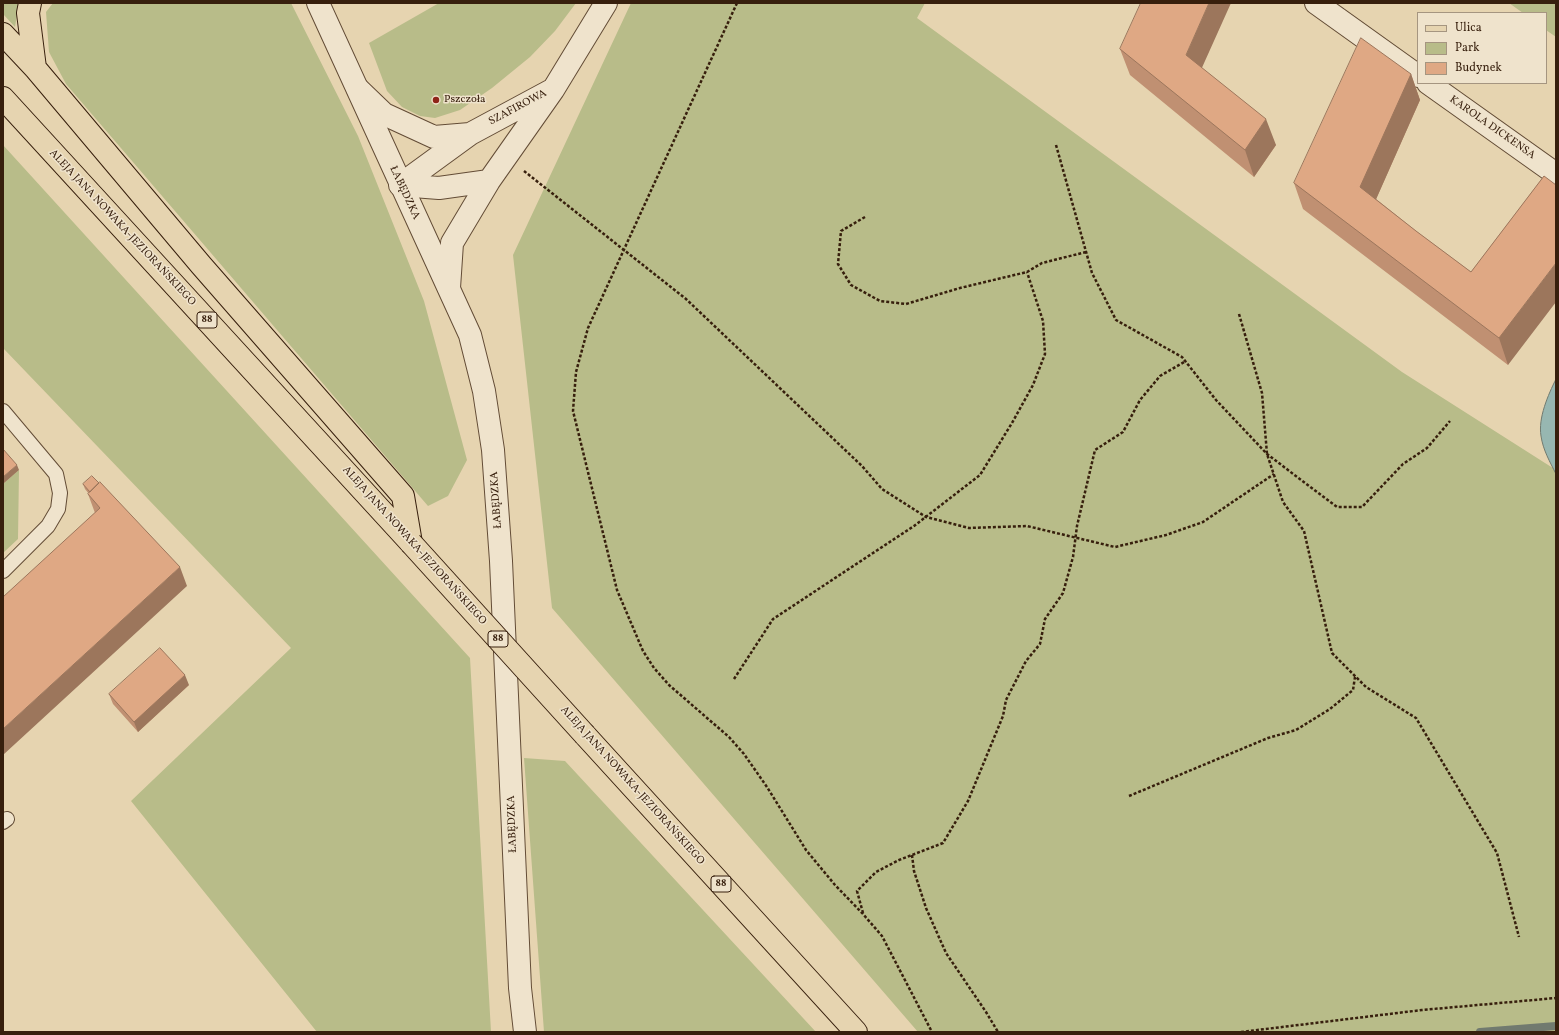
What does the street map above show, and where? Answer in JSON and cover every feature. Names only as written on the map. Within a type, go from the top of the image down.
[{"type":"main road","points":[[30,3],[28,13],[35,68]]},
{"type":"main road","points":[[3,34],[35,68],[200,265],[403,496],[411,542]]},
{"type":"main road","name":"ALEJA JANA NOWAKA-JEZIORAŃSKIEGO","points":[[3,98],[411,542],[856,1032]]},
{"type":"street","name":"ŁABĘDZKA","points":[[318,3],[400,185],[470,335],[484,390],[493,450],[502,584],[520,988],[525,1032]]},
{"type":"street","name":"SZAFIROWA","points":[[400,185],[470,134],[553,90],[606,3]]},
{"type":"street","points":[[1316,3],[1417,75]]},
{"type":"street","name":"KAROLA DICKENSA","points":[[1429,84],[1556,174]]},
{"type":"street","points":[[356,87],[384,114],[434,137],[470,134]]},
{"type":"street","points":[[449,288],[452,243],[489,181],[553,90]]},
{"type":"street","points":[[400,185],[438,188],[489,181]]},
{"type":"lane","points":[[3,410],[56,474],[60,493],[58,509],[48,526],[3,571]]},
{"type":"path","points":[[737,3],[588,328],[576,372],[573,410],[617,590],[643,651],[654,668],[669,685],[729,737],[744,754],[767,787],[806,850],[835,885],[882,936],[932,1032]]},
{"type":"path","points":[[1056,145],[1092,273],[1116,320],[1182,357],[1216,400],[1267,454],[1337,507],[1362,507],[1403,464],[1427,448],[1450,421]]},
{"type":"path","points":[[519,166],[686,299],[862,466],[882,489],[926,517],[969,528],[1027,526],[1115,547],[1166,535],[1203,522],[1274,474]]},
{"type":"path","points":[[865,218],[841,231],[838,264],[851,285],[880,301],[906,304],[960,288],[1027,272],[1042,263],[1086,252]]},
{"type":"path","points":[[734,679],[773,619],[926,517],[980,475],[1033,385],[1045,354],[1043,320],[1027,272]]},
{"type":"path","points":[[1239,314],[1262,393],[1267,454],[1283,502],[1304,531],[1332,653],[1366,687],[1416,718],[1497,853],[1519,937]]},
{"type":"path","points":[[863,914],[857,891],[876,872],[899,860],[943,843],[968,802],[1003,716],[1006,700],[1026,661],[1040,644],[1045,619],[1063,593],[1073,557],[1095,450],[1123,432],[1140,400],[1160,376],[1186,361]]},
{"type":"path","points":[[1129,796],[1268,738],[1296,730],[1330,710],[1353,690],[1356,676]]},
{"type":"path","points":[[912,855],[914,872],[926,908],[946,953],[998,1032]]},
{"type":"path","points":[[1241,1032],[1422,1010],[1556,998]]},
{"type":"green space","points":[[3,3],[19,3],[15,27],[3,14]]},
{"type":"green space","points":[[53,3],[291,3],[358,136],[424,301],[467,460],[448,496],[428,506],[66,84],[49,52],[46,12]]},
{"type":"green space","points":[[439,3],[576,3],[555,31],[530,57],[492,88],[460,110],[435,118],[420,116],[402,107],[387,91],[369,43]]},
{"type":"green space","points":[[631,3],[925,3],[917,18],[1402,372],[1556,470],[1556,1032],[918,1032],[552,608],[513,255]]},
{"type":"green space","points":[[1509,3],[1556,3],[1556,37],[1547,31],[1547,12],[1522,12]]},
{"type":"green space","points":[[3,145],[470,658],[491,1032],[317,1032],[131,801],[291,648],[3,348]]},
{"type":"green space","points":[[19,470],[18,539],[3,553],[3,484]]},
{"type":"green space","points":[[524,758],[565,761],[816,1032],[544,1032]]},
{"type":"water","points":[[1556,379],[1556,474],[1543,446],[1540,429],[1544,407]]},
{"type":"building","points":[[1141,3],[1209,3],[1186,55],[1266,119],[1245,150],[1120,49]]},
{"type":"building","points":[[1361,38],[1411,74],[1360,187],[1416,231],[1471,272],[1544,176],[1556,185],[1556,263],[1499,338],[1294,183]]},
{"type":"building","points":[[3,449],[17,465],[3,477]]},
{"type":"building","points":[[92,476],[99,483],[90,492],[83,484]]},
{"type":"building","points":[[100,482],[180,567],[3,729],[3,597],[100,508],[88,494]]},
{"type":"building","points":[[160,648],[185,675],[134,722],[109,694]]},
{"type":"waterway","points":[[1480,1032],[1556,1026]]},
{"type":"place","name":"Pszczoła","points":[[436,100]]}]
